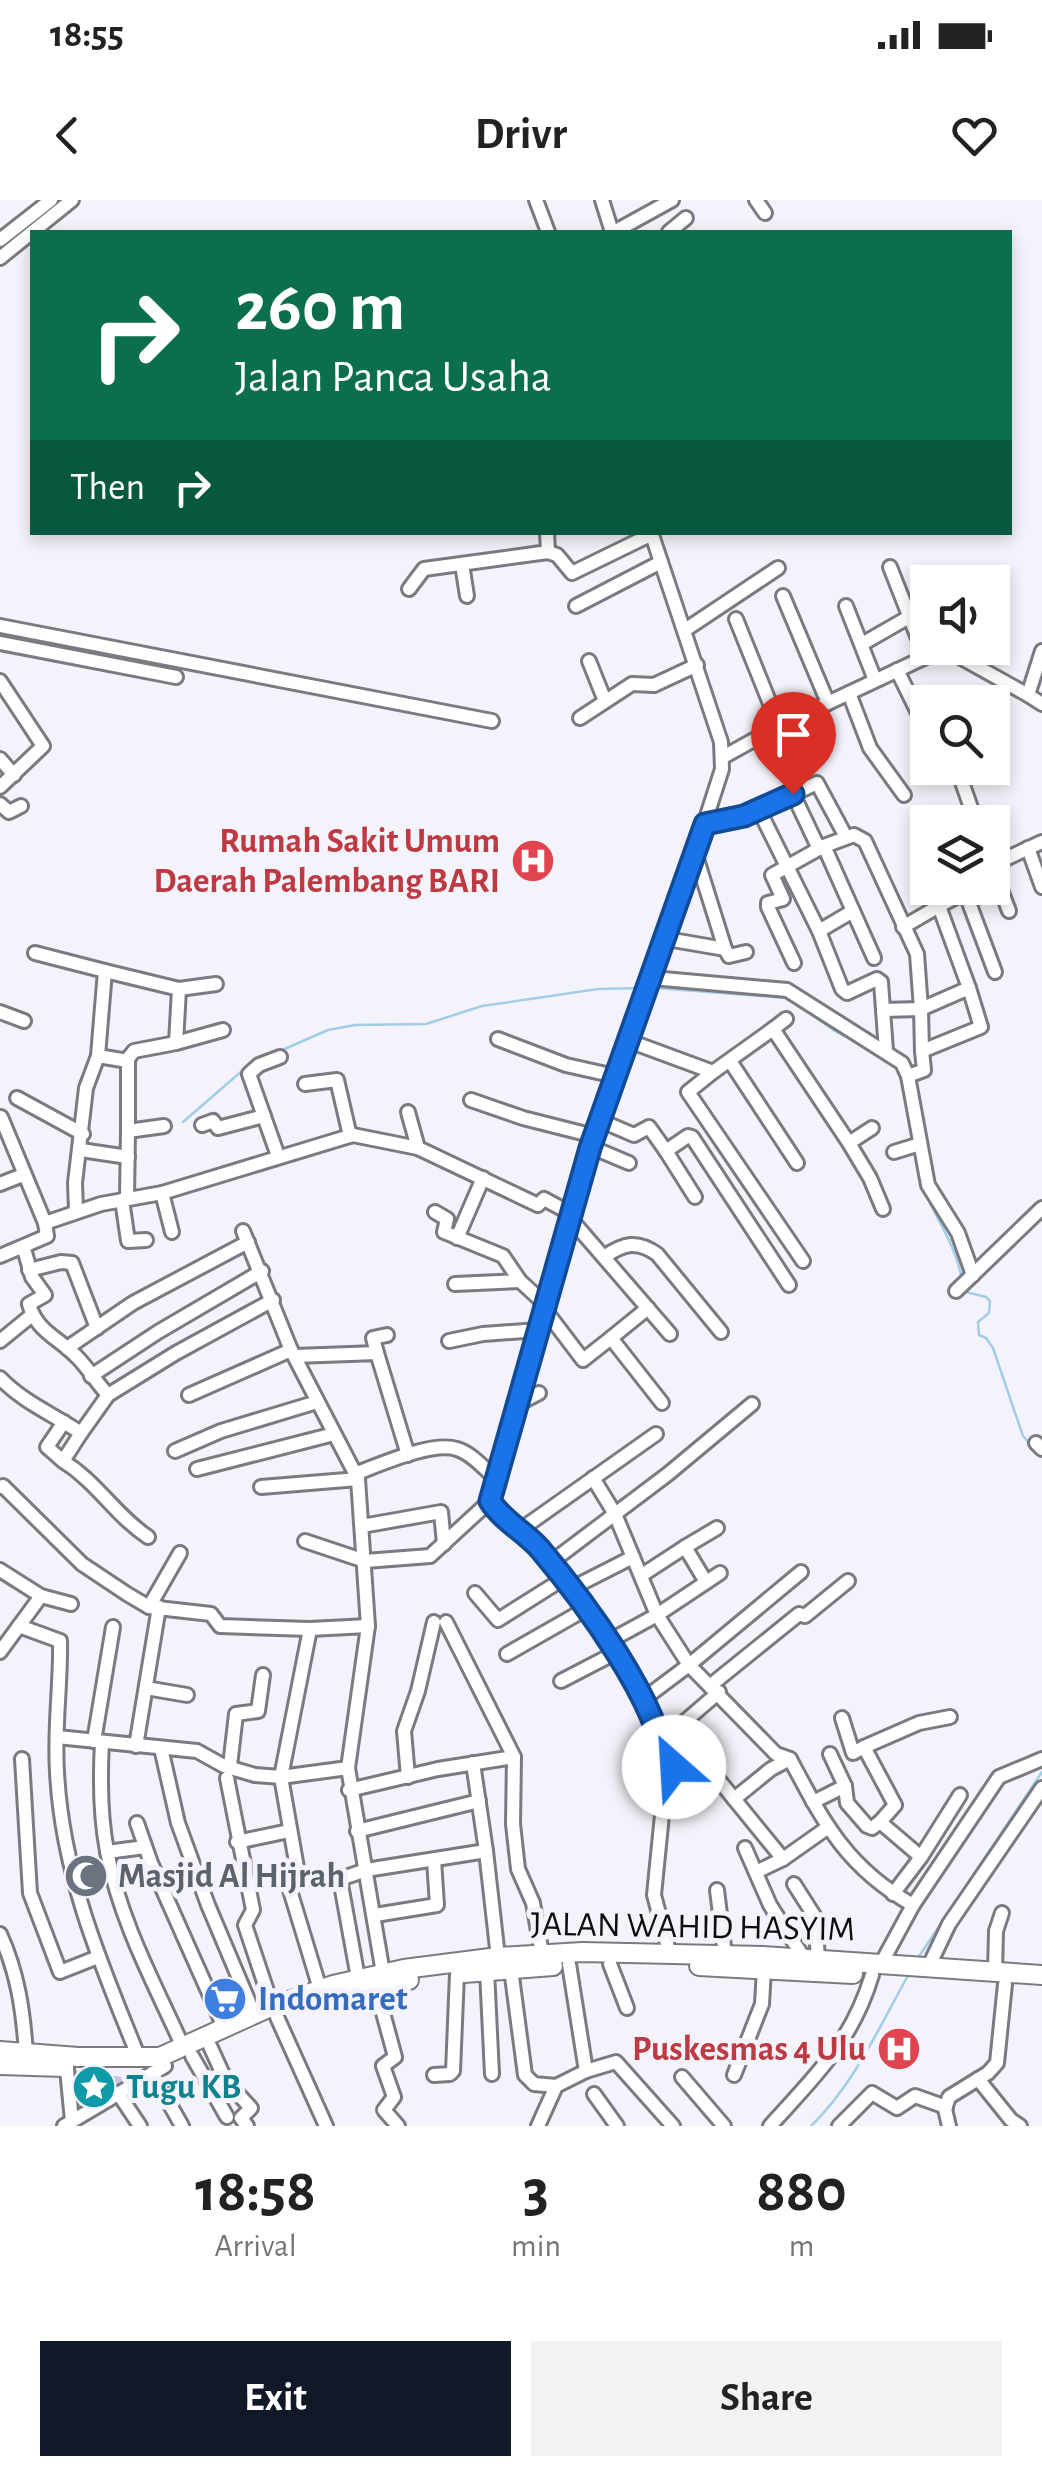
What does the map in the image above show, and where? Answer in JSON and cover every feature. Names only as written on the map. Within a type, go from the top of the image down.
[{"type":"highway","name":"JALAN WAHID HASYIM","points":[[0,2065],[160,2057],[210,2046],[320,1990],[358,1978],[457,1974],[542,1954],[811,1959],[887,1970]]},
{"type":"highway","name":"JALAN WAHID HASYIM","points":[[0,2051],[66,2062],[158,2070],[224,2027],[254,2014],[337,1996],[379,1980],[499,1966],[610,1964],[926,1971],[1042,1986]]},
{"type":"highway","name":"JALAN WAHID HASYIM","points":[[1000,1978],[1042,1975]]},
{"type":"street","points":[[0,240],[52,200]]},
{"type":"street","points":[[35,230],[72,200]]},
{"type":"street","points":[[536,200],[547,230]]},
{"type":"street","points":[[602,200],[613,230]]},
{"type":"street","points":[[618,230],[672,200]]},
{"type":"street","points":[[756,200],[766,213]]},
{"type":"street","points":[[671,230],[686,218]]},
{"type":"street","points":[[0,258],[30,234]]},
{"type":"street","points":[[547,535],[548,552]]},
{"type":"street","points":[[410,590],[422,570],[548,552],[557,555],[572,573],[648,535]]},
{"type":"street","points":[[305,1541],[365,1562],[430,1556],[490,1501],[592,1142],[696,856],[723,757],[697,664],[653,535]]},
{"type":"street","points":[[576,606],[661,562]]},
{"type":"street","points":[[462,564],[467,596]]},
{"type":"street","points":[[862,644],[909,617],[890,567]]},
{"type":"street","points":[[685,630],[778,568]]},
{"type":"street","points":[[783,596],[828,703]]},
{"type":"street","points":[[846,606],[875,680]]},
{"type":"street","points":[[736,620],[779,726]]},
{"type":"street","points":[[0,628],[492,721]]},
{"type":"street","points":[[0,643],[176,677]]},
{"type":"street","points":[[1028,694],[1042,651]]},
{"type":"street","points":[[589,661],[606,701]]},
{"type":"street","points":[[580,718],[632,684],[654,685],[697,664]]},
{"type":"street","points":[[723,757],[910,664]]},
{"type":"street","points":[[976,665],[1042,704]]},
{"type":"street","points":[[897,670],[910,696]]},
{"type":"street","points":[[0,682],[43,741],[40,752],[0,787]]},
{"type":"street","points":[[849,692],[870,748],[904,795]]},
{"type":"street","points":[[0,759],[14,775]]},
{"type":"street","points":[[705,824],[760,810],[819,784],[846,837]]},
{"type":"street","points":[[793,794],[874,958]]},
{"type":"street","points":[[0,804],[9,812],[21,806]]},
{"type":"street","points":[[760,810],[819,930],[842,989],[848,993],[877,979],[881,985],[886,1051]]},
{"type":"street","points":[[794,963],[768,905],[782,900],[772,876],[821,848],[858,835],[863,838],[917,954],[924,1070],[908,1076]]},
{"type":"street","points":[[1010,856],[1042,842]]},
{"type":"street","points":[[1028,848],[1042,887]]},
{"type":"street","points":[[696,856],[729,956],[746,952]]},
{"type":"street","points":[[974,905],[995,972]]},
{"type":"street","points":[[1007,905],[1009,911]]},
{"type":"street","points":[[903,928],[938,906],[981,1027],[922,1051]]},
{"type":"street","points":[[819,930],[853,911]]},
{"type":"street","points":[[667,939],[726,949]]},
{"type":"street","points":[[34,954],[179,989],[216,984]]},
{"type":"street","points":[[76,1211],[88,1082],[98,1056],[105,972]]},
{"type":"street","points":[[650,986],[787,990],[902,1063],[908,1076],[910,1147],[958,1234],[964,1284],[1042,1208]]},
{"type":"street","points":[[883,1010],[921,1009],[969,988]]},
{"type":"street","points":[[176,1043],[179,989]]},
{"type":"street","points":[[0,1012],[24,1021]]},
{"type":"street","points":[[786,1019],[688,1092],[803,1260]]},
{"type":"street","points":[[773,1029],[870,1178],[884,1209]]},
{"type":"street","points":[[146,1240],[128,1241],[127,1060],[134,1051],[223,1030]]},
{"type":"street","points":[[498,1039],[566,1065],[616,1076]]},
{"type":"street","points":[[629,1041],[713,1072]]},
{"type":"street","points":[[98,1056],[127,1060]]},
{"type":"street","points":[[278,1156],[249,1072],[280,1057]]},
{"type":"street","points":[[730,1061],[797,1164]]},
{"type":"street","points":[[305,1084],[337,1080],[350,1136]]},
{"type":"street","points":[[17,1098],[83,1134]]},
{"type":"street","points":[[471,1100],[592,1142],[629,1163]]},
{"type":"street","points":[[408,1112],[418,1148]]},
{"type":"street","points":[[202,1125],[213,1121],[218,1128],[264,1116]]},
{"type":"street","points":[[0,1256],[46,1238],[45,1223],[1,1117]]},
{"type":"street","points":[[600,1120],[634,1136],[649,1127],[695,1197]]},
{"type":"street","points":[[128,1131],[164,1126]]},
{"type":"street","points":[[848,1143],[872,1128]]},
{"type":"street","points":[[45,1223],[76,1211],[162,1193],[350,1136],[418,1148],[538,1205],[544,1199],[570,1215],[670,1334]]},
{"type":"street","points":[[666,1152],[692,1137],[789,1285]]},
{"type":"street","points":[[81,1150],[128,1156]]},
{"type":"street","points":[[0,1184],[24,1175]]},
{"type":"street","points":[[457,1238],[483,1178]]},
{"type":"street","points":[[162,1193],[172,1232]]},
{"type":"street","points":[[435,1212],[447,1219],[443,1232],[498,1252],[583,1360],[648,1308]]},
{"type":"street","points":[[67,1348],[132,1303],[246,1237],[293,1353],[358,1476],[368,1626],[348,1768],[375,1915],[379,1980],[396,2057],[383,2066],[394,2096],[384,2110],[398,2126]]},
{"type":"street","points":[[604,1257],[627,1245],[646,1247],[657,1254],[721,1332]]},
{"type":"street","points":[[24,1249],[29,1270],[45,1295],[28,1304],[32,1316],[45,1333],[67,1348],[108,1395]]},
{"type":"street","points":[[29,1270],[72,1263],[97,1328]]},
{"type":"street","points":[[91,1376],[262,1271]]},
{"type":"street","points":[[455,1284],[520,1281]]},
{"type":"street","points":[[63,1461],[108,1395],[272,1300]]},
{"type":"street","points":[[0,1342],[32,1316]]},
{"type":"street","points":[[449,1341],[538,1330]]},
{"type":"street","points":[[387,1334],[373,1338],[408,1455]]},
{"type":"street","points":[[611,1338],[662,1403]]},
{"type":"street","points":[[189,1395],[293,1353],[376,1353]]},
{"type":"street","points":[[0,1378],[34,1408],[81,1434]]},
{"type":"street","points":[[518,1404],[538,1393]]},
{"type":"street","points":[[175,1451],[221,1431],[317,1402]]},
{"type":"street","points":[[550,1564],[752,1404]]},
{"type":"street","points":[[64,1422],[46,1447],[93,1482],[129,1524],[148,1537]]},
{"type":"street","points":[[197,1469],[334,1434]]},
{"type":"street","points":[[520,1530],[656,1434]]},
{"type":"street","points":[[262,1487],[358,1476],[408,1455],[452,1447],[495,1478]]},
{"type":"street","points":[[593,1478],[615,1514],[657,1615],[689,1665],[776,1754],[790,1758],[827,1828],[846,1851],[893,1894],[914,1905]]},
{"type":"street","points":[[1,1485],[82,1564],[154,1607],[211,1614],[220,1626],[368,1626]]},
{"type":"street","points":[[490,1501],[550,1564],[614,1646],[660,1742],[666,1768],[654,1895],[670,1955]]},
{"type":"street","points":[[362,1526],[441,1512],[444,1544]]},
{"type":"street","points":[[642,1575],[716,1528]]},
{"type":"street","points":[[685,1547],[706,1582]]},
{"type":"street","points":[[136,1746],[154,1607],[180,1553]]},
{"type":"street","points":[[475,1592],[498,1620],[566,1584],[634,1557]]},
{"type":"street","points":[[0,1570],[41,1596],[71,1604]]},
{"type":"street","points":[[641,1701],[801,1572]]},
{"type":"street","points":[[561,1681],[720,1573]]},
{"type":"street","points":[[660,1742],[799,1614],[805,1616],[848,1581]]},
{"type":"street","points":[[0,1649],[41,1596]]},
{"type":"street","points":[[506,1654],[586,1609]]},
{"type":"street","points":[[408,1777],[404,1732],[440,1622],[514,1757],[513,1824],[518,1870],[533,1902],[542,1954]]},
{"type":"street","points":[[18,1626],[60,1642],[56,1770],[67,1858],[98,1957],[138,2058]]},
{"type":"street","points":[[113,1627],[98,1741],[107,1852],[144,1960],[188,2051],[226,2117]]},
{"type":"street","points":[[310,1629],[281,1777],[299,1879],[288,1887],[320,1990]]},
{"type":"street","points":[[263,1675],[258,1711],[236,1714],[228,1772],[237,1842],[253,1910],[245,1925],[274,2012],[326,2126]]},
{"type":"street","points":[[146,1688],[187,1695]]},
{"type":"street","points":[[842,1718],[858,1750],[896,1805],[872,1828],[847,1803],[845,1786],[832,1759],[858,1750],[919,1723],[950,1718]]},
{"type":"street","points":[[57,1737],[202,1752],[228,1772],[256,1775],[281,1777],[348,1768]]},
{"type":"street","points":[[161,1748],[178,1822],[208,1906],[254,2014]]},
{"type":"street","points":[[350,1790],[514,1757]]},
{"type":"street","points":[[734,1799],[790,1758]]},
{"type":"street","points":[[770,2126],[835,2052],[887,1970],[914,1905],[999,1777],[1042,1758]]},
{"type":"street","points":[[22,1759],[24,1832],[32,1900],[61,1973],[98,1957]]},
{"type":"street","points":[[473,1763],[499,1966],[525,2075],[534,2084],[556,2086],[586,2071],[619,2063],[673,2126]]},
{"type":"street","points":[[666,1768],[692,1766],[708,1770],[783,1859]]},
{"type":"street","points":[[813,1802],[845,1786]]},
{"type":"street","points":[[926,1971],[949,1924],[1042,1788]]},
{"type":"street","points":[[893,1894],[921,1858],[960,1795]]},
{"type":"street","points":[[357,1831],[479,1801]]},
{"type":"street","points":[[880,1822],[921,1858]]},
{"type":"street","points":[[137,1823],[224,2027]]},
{"type":"street","points":[[756,1872],[783,1859],[827,1828]]},
{"type":"street","points":[[237,1842],[290,1831]]},
{"type":"street","points":[[107,1852],[144,1847]]},
{"type":"street","points":[[745,1848],[770,1905],[811,1959]]},
{"type":"street","points":[[358,1978],[338,1882],[342,1878],[366,1870],[486,1851]]},
{"type":"street","points":[[375,1915],[436,1905],[434,1860]]},
{"type":"street","points":[[794,1884],[815,1917],[811,1959]]},
{"type":"street","points":[[717,1890],[724,1955]]},
{"type":"street","points":[[948,2126],[946,2107],[954,2092],[993,2069],[998,2059],[1000,1978],[996,1931],[1002,1913]]},
{"type":"street","points":[[0,1934],[15,1969],[23,2003],[26,2053]]},
{"type":"street","points":[[570,1964],[586,2071]]},
{"type":"street","points":[[610,1964],[627,2008]]},
{"type":"street","points":[[492,2074],[499,1966]]},
{"type":"street","points":[[734,2075],[762,2004],[764,1969]]},
{"type":"street","points":[[434,2076],[452,2071],[457,1974]]},
{"type":"street","points":[[210,2046],[226,2080],[251,2108],[241,2118],[247,2126]]},
{"type":"street","points":[[66,2062],[68,2124]]},
{"type":"street","points":[[68,2124],[158,2070],[182,2126]]},
{"type":"street","points":[[682,2077],[724,2126]]},
{"type":"street","points":[[978,2078],[1010,2120],[1020,2126]]},
{"type":"street","points":[[538,2126],[556,2086]]},
{"type":"street","points":[[118,2092],[140,2126]]},
{"type":"street","points":[[839,2126],[872,2093],[897,2108],[914,2096],[946,2107]]},
{"type":"street","points":[[594,2094],[617,2126]]},
{"type":"shaded area","points":[[76,2071],[131,2078],[80,2110]]},
{"type":"waterway","points":[[280,1051],[328,1030],[355,1025],[426,1024],[482,1006],[598,989],[643,988]]},
{"type":"waterway","points":[[656,988],[788,998],[863,1046]]},
{"type":"waterway","points":[[883,1058],[897,1068]]},
{"type":"waterway","points":[[183,1122],[250,1064]]},
{"type":"waterway","points":[[918,1163],[926,1193],[962,1280]]},
{"type":"waterway","points":[[966,1292],[990,1301],[989,1313],[978,1322],[979,1335],[993,1348],[1023,1436],[1032,1446]]},
{"type":"waterway","points":[[918,1958],[1042,1772]]},
{"type":"waterway","points":[[811,2126],[853,2073],[909,1974]]},
{"type":"place","name":"Rumah Sakit Umum Daerah Palembang BARI","points":[[533,861]]},
{"type":"place","name":"Masjid Al Hijrah","points":[[86,1876]]},
{"type":"place","name":"Indomaret","points":[[225,1999]]},
{"type":"place","name":"Puskesmas 4 Ulu","points":[[899,2049]]},
{"type":"place","name":"Tugu KB","points":[[94,2087]]},
{"type":"route","points":[[674,1767],[666,1768],[657,1734],[611,1640],[539,1548],[490,1501],[590,1148],[705,824],[744,816],[793,794]]}]
